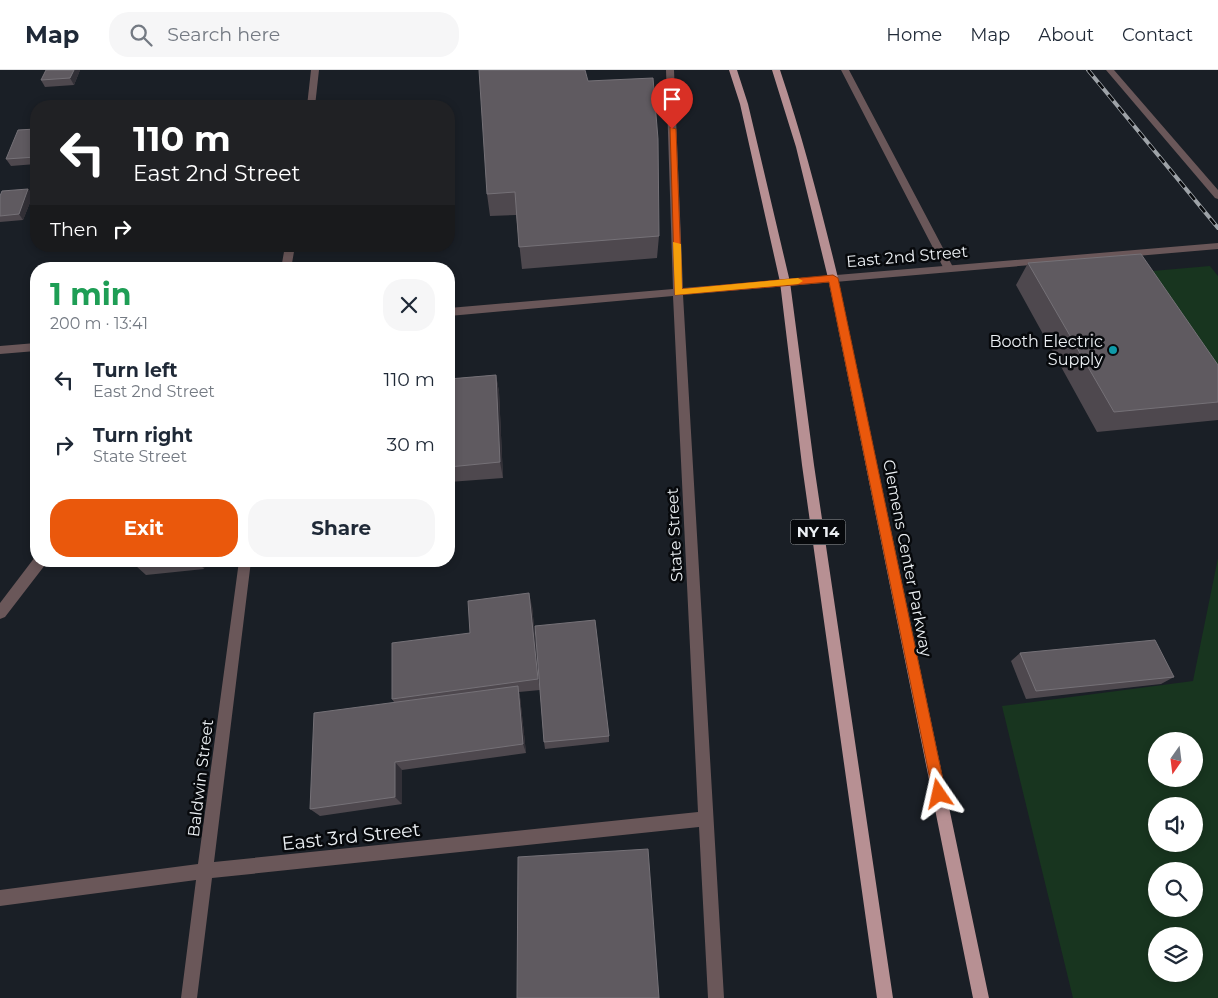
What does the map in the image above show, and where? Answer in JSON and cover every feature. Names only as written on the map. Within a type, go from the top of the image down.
[{"type":"main road","name":"NY 14","points":[[733,70],[744,104],[785,282],[808,465],[885,998]]},
{"type":"main road","name":"Clemens Center Parkway","points":[[776,70],[790,110],[812,190],[833,278],[981,998]]},
{"type":"street","points":[[312,100],[315,70]]},
{"type":"street","name":"State Street","points":[[670,70],[678,292],[716,998]]},
{"type":"street","points":[[845,70],[950,269]]},
{"type":"street","points":[[1110,70],[1218,196]]},
{"type":"street","name":"East 2nd Street","points":[[455,311],[1218,246]]},
{"type":"street","points":[[0,350],[30,348]]},
{"type":"street","points":[[0,613],[35,567]]},
{"type":"street","name":"Baldwin Street","points":[[188,998],[244,567]]},
{"type":"street","name":"East 3rd Street","points":[[0,898],[206,871],[707,819]]},
{"type":"green space","points":[[1210,266],[1218,276],[1218,383],[1141,272]]},
{"type":"green space","points":[[1218,558],[1218,998],[1073,998],[1002,706],[1193,681]]},
{"type":"building","points":[[46,70],[74,70],[70,78],[41,80]]},
{"type":"building","points":[[479,70],[585,70],[588,81],[653,78],[658,139],[659,236],[519,247],[515,192],[487,194]]},
{"type":"building","points":[[30,129],[30,157],[6,159],[18,130]]},
{"type":"building","points":[[28,189],[19,214],[0,216],[0,196],[2,191]]},
{"type":"building","name":"Booth Electric Supply","points":[[1141,254],[1218,365],[1218,402],[1114,412],[1028,263]]},
{"type":"building","points":[[496,375],[500,462],[455,466],[455,378]]},
{"type":"building","points":[[529,593],[538,679],[392,699],[392,643],[470,633],[468,601]]},
{"type":"building","points":[[595,620],[609,736],[544,742],[535,626]]},
{"type":"building","points":[[1155,640],[1174,677],[1036,691],[1020,653]]},
{"type":"building","points":[[518,686],[523,744],[395,762],[395,797],[310,809],[314,713]]},
{"type":"building","points":[[648,849],[659,998],[517,998],[518,857]]},
{"type":"railway","points":[[1088,70],[1218,228]]},
{"type":"slow traffic","points":[[676,244],[678,292],[798,281]]},
{"type":"place","name":"Booth Electric Supply","points":[[1113,350]]},
{"type":"route","points":[[672,129],[678,292],[833,278],[939,794]]}]
